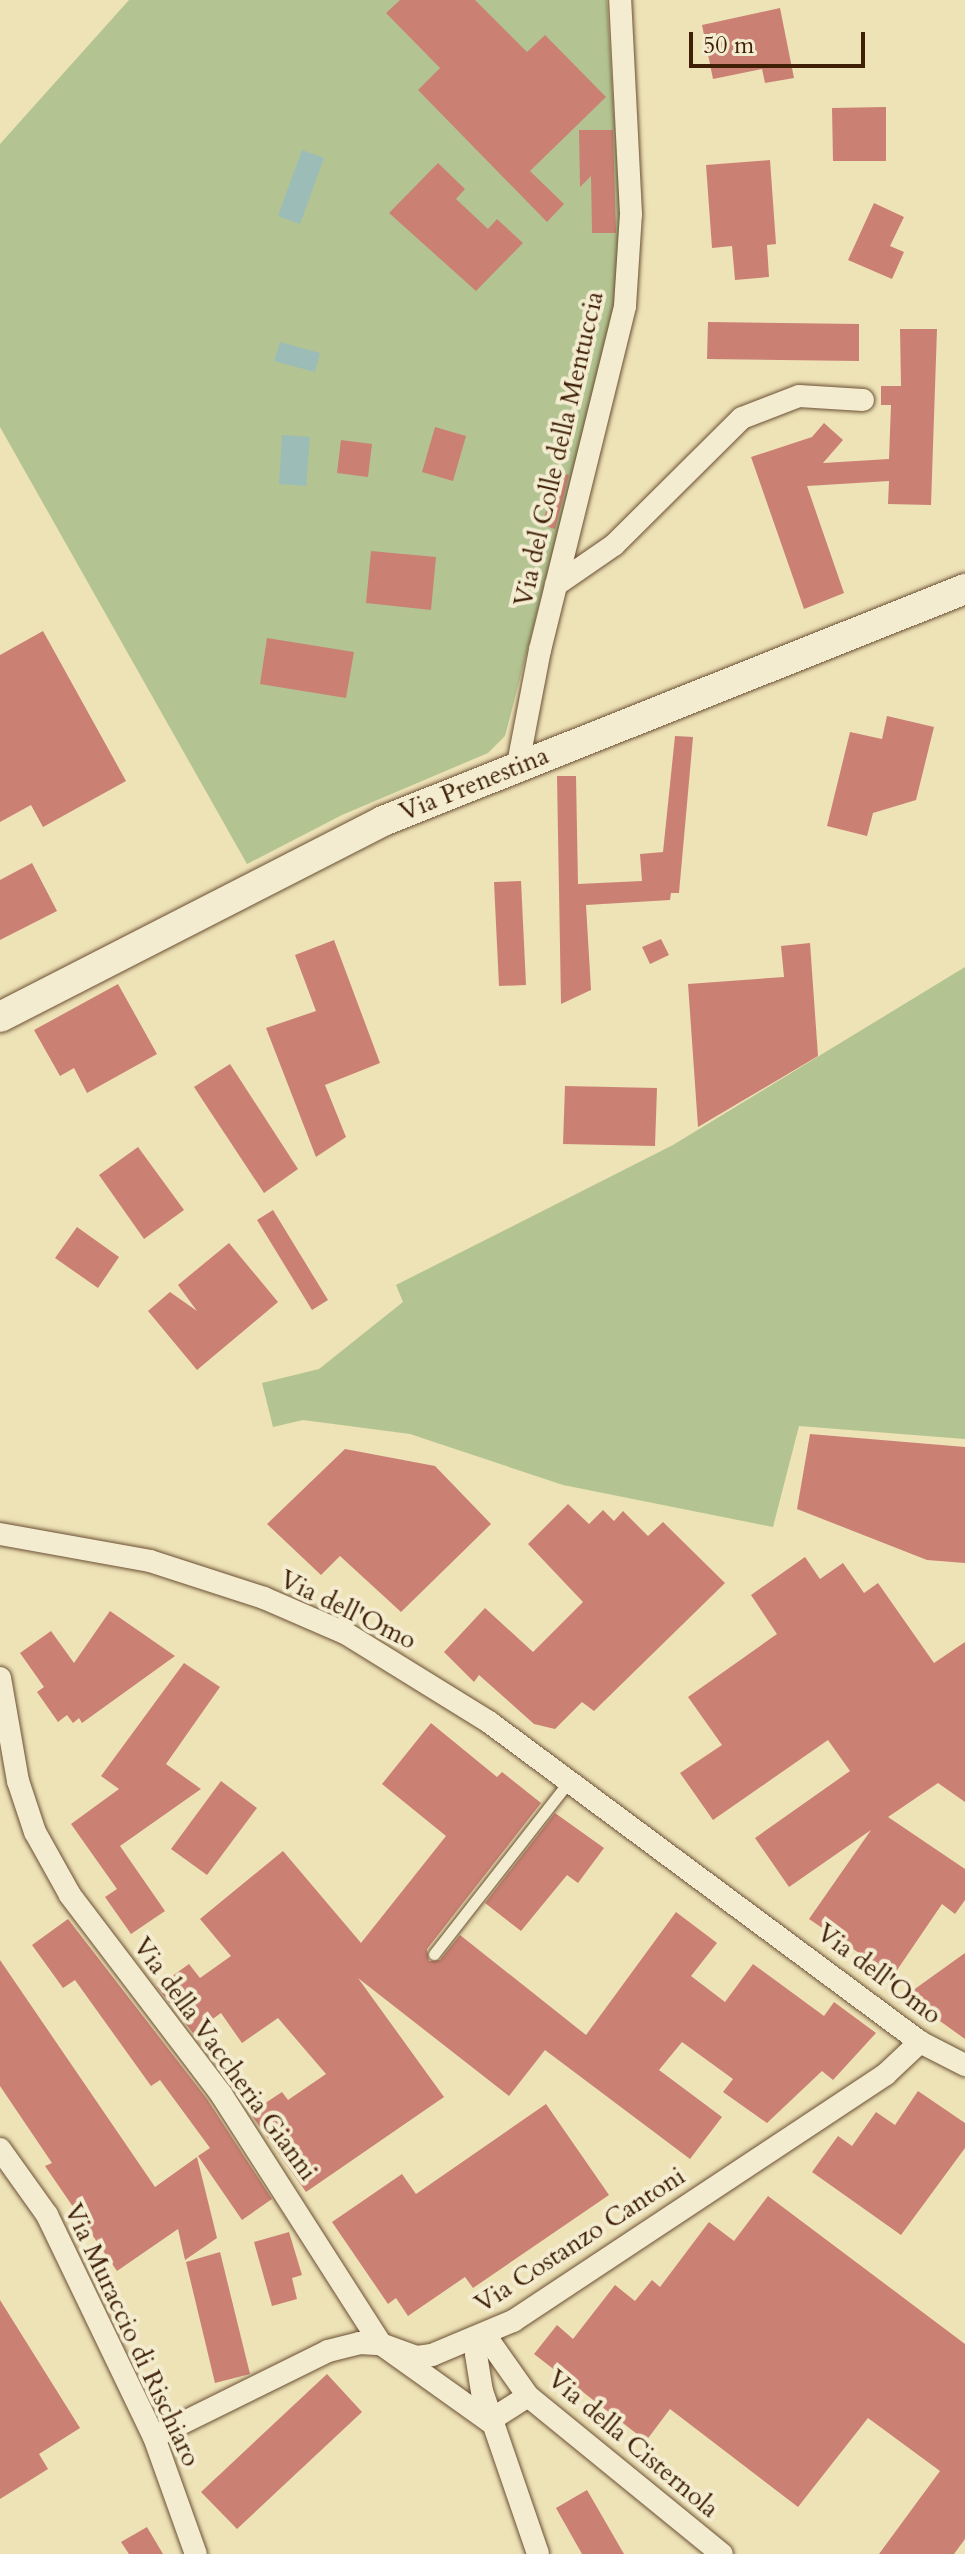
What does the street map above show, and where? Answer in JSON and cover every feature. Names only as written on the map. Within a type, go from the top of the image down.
[{"type":"main road","name":"Via Prenestina","points":[[0,1017],[319,851],[518,764],[965,589]]},
{"type":"street","name":"Via del Colle della Mentuccia","points":[[518,764],[556,585],[590,460],[628,280],[631,214],[620,0]]},
{"type":"street","points":[[556,585],[614,545],[742,418],[799,396],[863,400]]},
{"type":"street","name":"Via dell'Omo","points":[[0,1534],[75,1545],[197,1575],[328,1625],[430,1684],[570,1780],[920,2042],[965,2065]]},
{"type":"street","name":"Via della Vaccheria Gianni","points":[[0,1678],[18,1781],[52,1867],[221,2094],[381,2344],[489,2421]]},
{"type":"street","name":"Via Costanzo Cantoni","points":[[154,2437],[328,2351],[381,2344],[425,2356],[485,2335],[886,2074],[920,2042]]},
{"type":"street","name":"Via Muraccio di Rischiaro","points":[[0,2149],[47,2215],[154,2437],[196,2554]]},
{"type":"street","points":[[485,2335],[476,2360],[489,2421],[538,2554]]},
{"type":"street","name":"Via della Cisternola","points":[[485,2335],[528,2396],[722,2554]]},
{"type":"street","points":[[489,2421],[528,2396]]},
{"type":"lane","points":[[434,1954],[570,1780]]},
{"type":"green space","points":[[129,0],[607,0],[622,246],[611,328],[505,736],[488,753],[342,815],[247,864],[0,427],[0,144]]},
{"type":"green space","points":[[965,967],[965,1439],[799,1426],[773,1527],[563,1485],[410,1434],[303,1420],[273,1427],[262,1383],[319,1369],[403,1302],[396,1285],[673,1145]]},
{"type":"water","points":[[302,150],[324,158],[300,224],[278,216]]},
{"type":"water","points":[[280,342],[320,353],[315,372],[274,361]]},
{"type":"water","points":[[282,435],[310,437],[306,486],[279,484]]},
{"type":"building","points":[[400,0],[475,0],[527,52],[545,35],[606,97],[530,171],[564,204],[547,222],[418,90],[440,68],[386,13]]},
{"type":"building","points":[[780,8],[794,78],[765,83],[762,69],[713,79],[702,25]]},
{"type":"building","points":[[886,107],[886,161],[833,161],[832,108]]},
{"type":"building","points":[[579,130],[613,130],[616,233],[592,233],[591,176],[580,187]]},
{"type":"building","points":[[770,160],[776,244],[767,245],[769,277],[735,280],[732,246],[712,248],[706,165]]},
{"type":"building","points":[[438,163],[465,189],[456,199],[488,229],[497,219],[523,243],[476,291],[389,213]]},
{"type":"building","points":[[874,203],[904,217],[890,246],[904,252],[892,279],[848,260]]},
{"type":"building","points":[[708,322],[859,324],[859,361],[707,359]]},
{"type":"building","points":[[900,329],[937,329],[931,505],[888,504],[889,481],[807,486],[844,593],[804,609],[751,457],[812,437],[824,423],[843,440],[823,463],[889,459],[891,405],[881,405],[881,386],[901,386]]},
{"type":"building","points":[[435,427],[466,436],[453,481],[422,472]]},
{"type":"building","points":[[341,440],[372,444],[368,477],[337,473]]},
{"type":"building","points":[[557,472],[569,475],[555,529],[542,525]]},
{"type":"building","points":[[371,551],[436,557],[431,610],[366,603]]},
{"type":"building","points":[[43,631],[126,781],[43,827],[31,805],[0,822],[0,655]]},
{"type":"building","points":[[267,638],[354,652],[346,698],[260,684]]},
{"type":"building","points":[[887,716],[934,727],[916,800],[873,813],[867,836],[827,826],[850,732],[882,739]]},
{"type":"building","points":[[675,736],[693,737],[679,893],[671,893],[670,900],[586,905],[591,990],[561,1004],[557,776],[576,776],[578,884],[642,881],[640,854],[663,852]]},
{"type":"building","points":[[32,863],[57,911],[0,940],[0,880]]},
{"type":"building","points":[[521,881],[526,985],[499,986],[494,882]]},
{"type":"building","points":[[661,939],[669,955],[650,964],[642,947]]},
{"type":"building","points":[[334,940],[380,1063],[325,1085],[346,1137],[316,1157],[266,1028],[316,1011],[295,955]]},
{"type":"building","points":[[810,943],[818,1056],[698,1127],[688,984],[784,977],[781,946]]},
{"type":"building","points":[[118,984],[157,1054],[87,1093],[74,1068],[60,1076],[34,1030]]},
{"type":"building","points":[[230,1064],[298,1169],[264,1193],[194,1087]]},
{"type":"building","points":[[565,1086],[657,1088],[655,1146],[563,1144]]},
{"type":"building","points":[[138,1147],[184,1210],[144,1239],[99,1175]]},
{"type":"building","points":[[273,1210],[328,1300],[312,1310],[257,1220]]},
{"type":"building","points":[[77,1227],[119,1257],[98,1288],[55,1258]]},
{"type":"building","points":[[229,1243],[278,1302],[197,1370],[148,1311],[170,1292],[197,1311],[178,1285]]},
{"type":"building","points":[[810,1434],[965,1447],[965,1563],[927,1560],[797,1509]]},
{"type":"building","points":[[345,1449],[435,1466],[491,1524],[401,1612],[340,1556],[321,1575],[267,1524]]},
{"type":"building","points":[[568,1504],[589,1524],[603,1510],[614,1521],[623,1511],[648,1536],[663,1522],[725,1583],[594,1711],[582,1702],[555,1729],[534,1724],[479,1675],[474,1682],[444,1652],[485,1608],[533,1652],[583,1602],[528,1544]]},
{"type":"building","points":[[805,1557],[820,1579],[843,1563],[864,1593],[878,1583],[934,1663],[965,1642],[965,1802],[938,1783],[888,1817],[965,1869],[965,1900],[955,1914],[942,1904],[893,1976],[809,1919],[871,1830],[789,1887],[755,1838],[850,1771],[828,1740],[713,1820],[680,1773],[722,1745],[688,1697],[777,1634],[751,1595]]},
{"type":"building","points":[[110,1611],[175,1656],[82,1723],[79,1718],[73,1723],[67,1715],[58,1722],[37,1692],[44,1687],[20,1653],[51,1631],[74,1663]]},
{"type":"building","points":[[184,1663],[220,1687],[166,1764],[201,1789],[120,1846],[165,1911],[131,1934],[105,1897],[117,1889],[71,1824],[119,1789],[101,1776]]},
{"type":"building","points":[[431,1723],[497,1777],[502,1772],[541,1803],[427,1949],[429,1961],[440,1960],[460,1935],[586,2035],[676,1912],[717,1943],[691,1976],[725,2002],[753,1964],[824,2016],[834,2002],[876,2033],[833,2080],[822,2071],[767,2123],[723,2092],[733,2079],[682,2042],[659,2070],[722,2117],[690,2159],[545,2050],[509,2096],[358,1978],[444,2097],[306,2192],[250,2113],[282,2092],[288,2100],[326,2074],[278,2018],[242,2043],[221,2013],[193,2033],[157,1987],[189,1964],[200,1978],[231,1956],[200,1919],[283,1851],[361,1943],[446,1836],[382,1784]]},
{"type":"building","points":[[221,1781],[257,1808],[207,1875],[171,1849]]},
{"type":"building","points":[[555,1813],[604,1848],[578,1883],[567,1875],[521,1931],[485,1903]]},
{"type":"building","points":[[68,1919],[207,2099],[272,2199],[242,2220],[198,2156],[210,2148],[160,2080],[151,2086],[75,1980],[63,1988],[32,1945]]},
{"type":"building","points":[[965,1953],[965,2039],[905,1996]]},
{"type":"building","points":[[0,1960],[155,2187],[197,2157],[217,2238],[185,2260],[178,2229],[117,2271],[45,2166],[52,2163],[0,2086]]},
{"type":"building","points":[[918,2091],[965,2123],[965,2148],[901,2235],[812,2172],[838,2136],[852,2146],[876,2112],[895,2125]]},
{"type":"building","points":[[546,2104],[609,2195],[473,2288],[465,2277],[408,2316],[396,2298],[388,2304],[332,2222],[402,2174],[416,2194]]},
{"type":"building","points":[[768,2196],[965,2344],[965,2539],[954,2554],[879,2554],[940,2471],[868,2418],[798,2507],[670,2409],[646,2441],[534,2354],[557,2325],[573,2339],[615,2285],[635,2301],[652,2280],[660,2287],[709,2222],[734,2241]]},
{"type":"building","points":[[289,2232],[302,2275],[292,2278],[297,2299],[272,2306],[254,2242]]},
{"type":"building","points":[[220,2252],[250,2374],[215,2383],[186,2262]]},
{"type":"building","points":[[0,2300],[80,2428],[39,2454],[48,2469],[0,2499]]},
{"type":"building","points":[[327,2374],[362,2412],[237,2529],[201,2492]]},
{"type":"building","points":[[587,2490],[624,2554],[582,2554],[556,2508]]},
{"type":"building","points":[[147,2527],[163,2554],[129,2554],[121,2542]]}]
